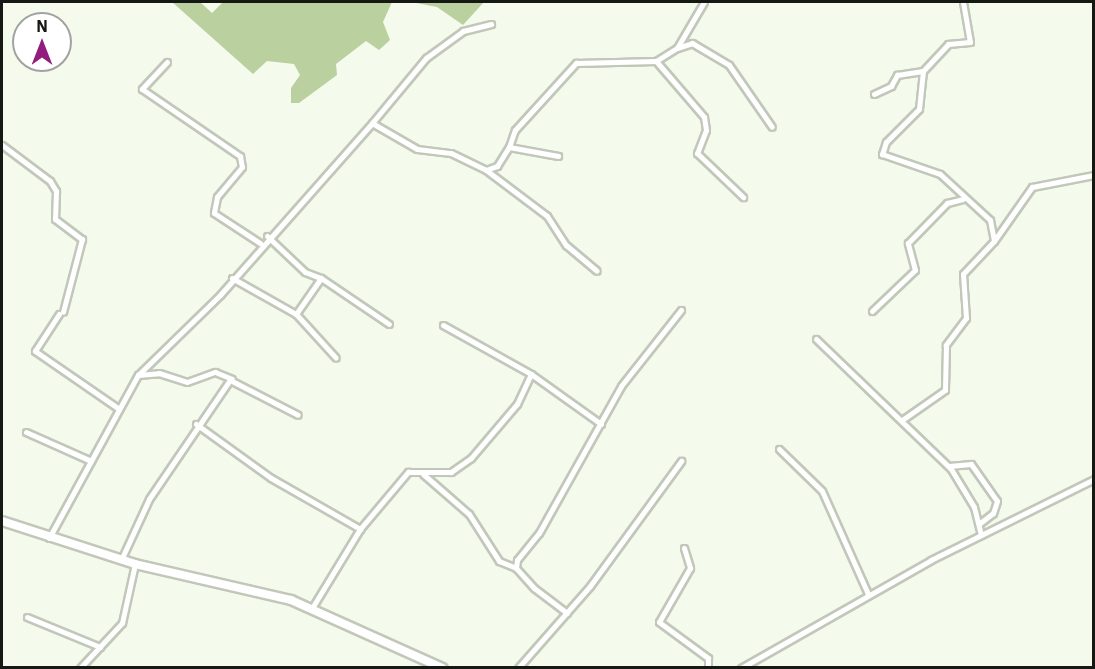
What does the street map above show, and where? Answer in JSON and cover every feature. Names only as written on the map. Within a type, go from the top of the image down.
[{"type":"main road","points":[[2,521],[48,539],[135,564],[312,608],[442,668]]},
{"type":"street","points":[[677,48],[704,2]]},
{"type":"street","points":[[963,2],[970,42],[948,44],[923,71],[919,109],[885,142],[882,154],[940,174],[963,199],[990,220],[994,241]]},
{"type":"street","points":[[48,539],[138,375],[232,278],[260,243],[290,218],[426,58],[463,31],[490,24]]},
{"type":"street","points":[[486,170],[497,166],[509,147],[515,130],[576,63],[656,61],[677,48],[692,43],[729,65],[772,127]]},
{"type":"street","points":[[656,61],[664,76],[704,117],[706,130],[697,153],[743,198]]},
{"type":"street","points":[[167,63],[142,90],[240,156],[242,167],[217,196],[214,213],[260,243]]},
{"type":"street","points":[[874,94],[891,86],[897,75],[923,71]]},
{"type":"street","points":[[372,123],[417,149],[451,153],[486,170],[547,216],[566,245],[597,271]]},
{"type":"street","points":[[2,145],[50,181],[56,191],[55,219],[82,239],[61,313],[35,351],[119,410]]},
{"type":"street","points":[[509,147],[558,156]]},
{"type":"street","points":[[902,420],[945,390],[946,345],[968,308],[963,274],[994,241],[1032,187],[1094,175]]},
{"type":"street","points":[[872,311],[915,270],[908,243],[920,227],[947,203],[963,199]]},
{"type":"street","points":[[267,236],[305,272],[321,278],[389,324]]},
{"type":"street","points":[[232,278],[296,314],[336,358]]},
{"type":"street","points":[[296,314],[321,278]]},
{"type":"street","points":[[516,568],[621,386],[681,310]]},
{"type":"street","points":[[443,325],[531,374],[601,424]]},
{"type":"street","points":[[816,339],[949,466],[979,524],[981,535]]},
{"type":"street","points":[[138,375],[159,372],[187,382],[215,372],[298,414]]},
{"type":"street","points":[[312,608],[360,529],[408,472],[423,474],[451,472],[471,458],[518,404],[531,374]]},
{"type":"street","points":[[122,560],[149,499],[196,424],[232,379]]},
{"type":"street","points":[[196,424],[271,478],[360,529]]},
{"type":"street","points":[[26,432],[91,461]]},
{"type":"street","points":[[779,449],[822,491],[868,594]]},
{"type":"street","points":[[518,668],[567,613],[681,461]]},
{"type":"street","points":[[949,466],[971,464],[997,501],[993,513],[979,524]]},
{"type":"street","points":[[423,474],[469,514],[499,561],[516,568],[567,613]]},
{"type":"street","points":[[741,668],[868,594],[1094,479]]},
{"type":"street","points":[[684,548],[690,568],[659,622],[708,658],[708,668]]},
{"type":"street","points":[[80,668],[122,623],[135,564]]},
{"type":"street","points":[[27,617],[100,647]]},
{"type":"green space","points":[[172,2],[200,2],[212,13],[223,2],[392,2],[383,22],[390,40],[379,50],[366,41],[336,64],[337,75],[299,103],[291,103],[291,88],[300,75],[294,64],[267,61],[253,74]]},
{"type":"green space","points":[[411,2],[484,2],[463,25],[437,7]]}]
